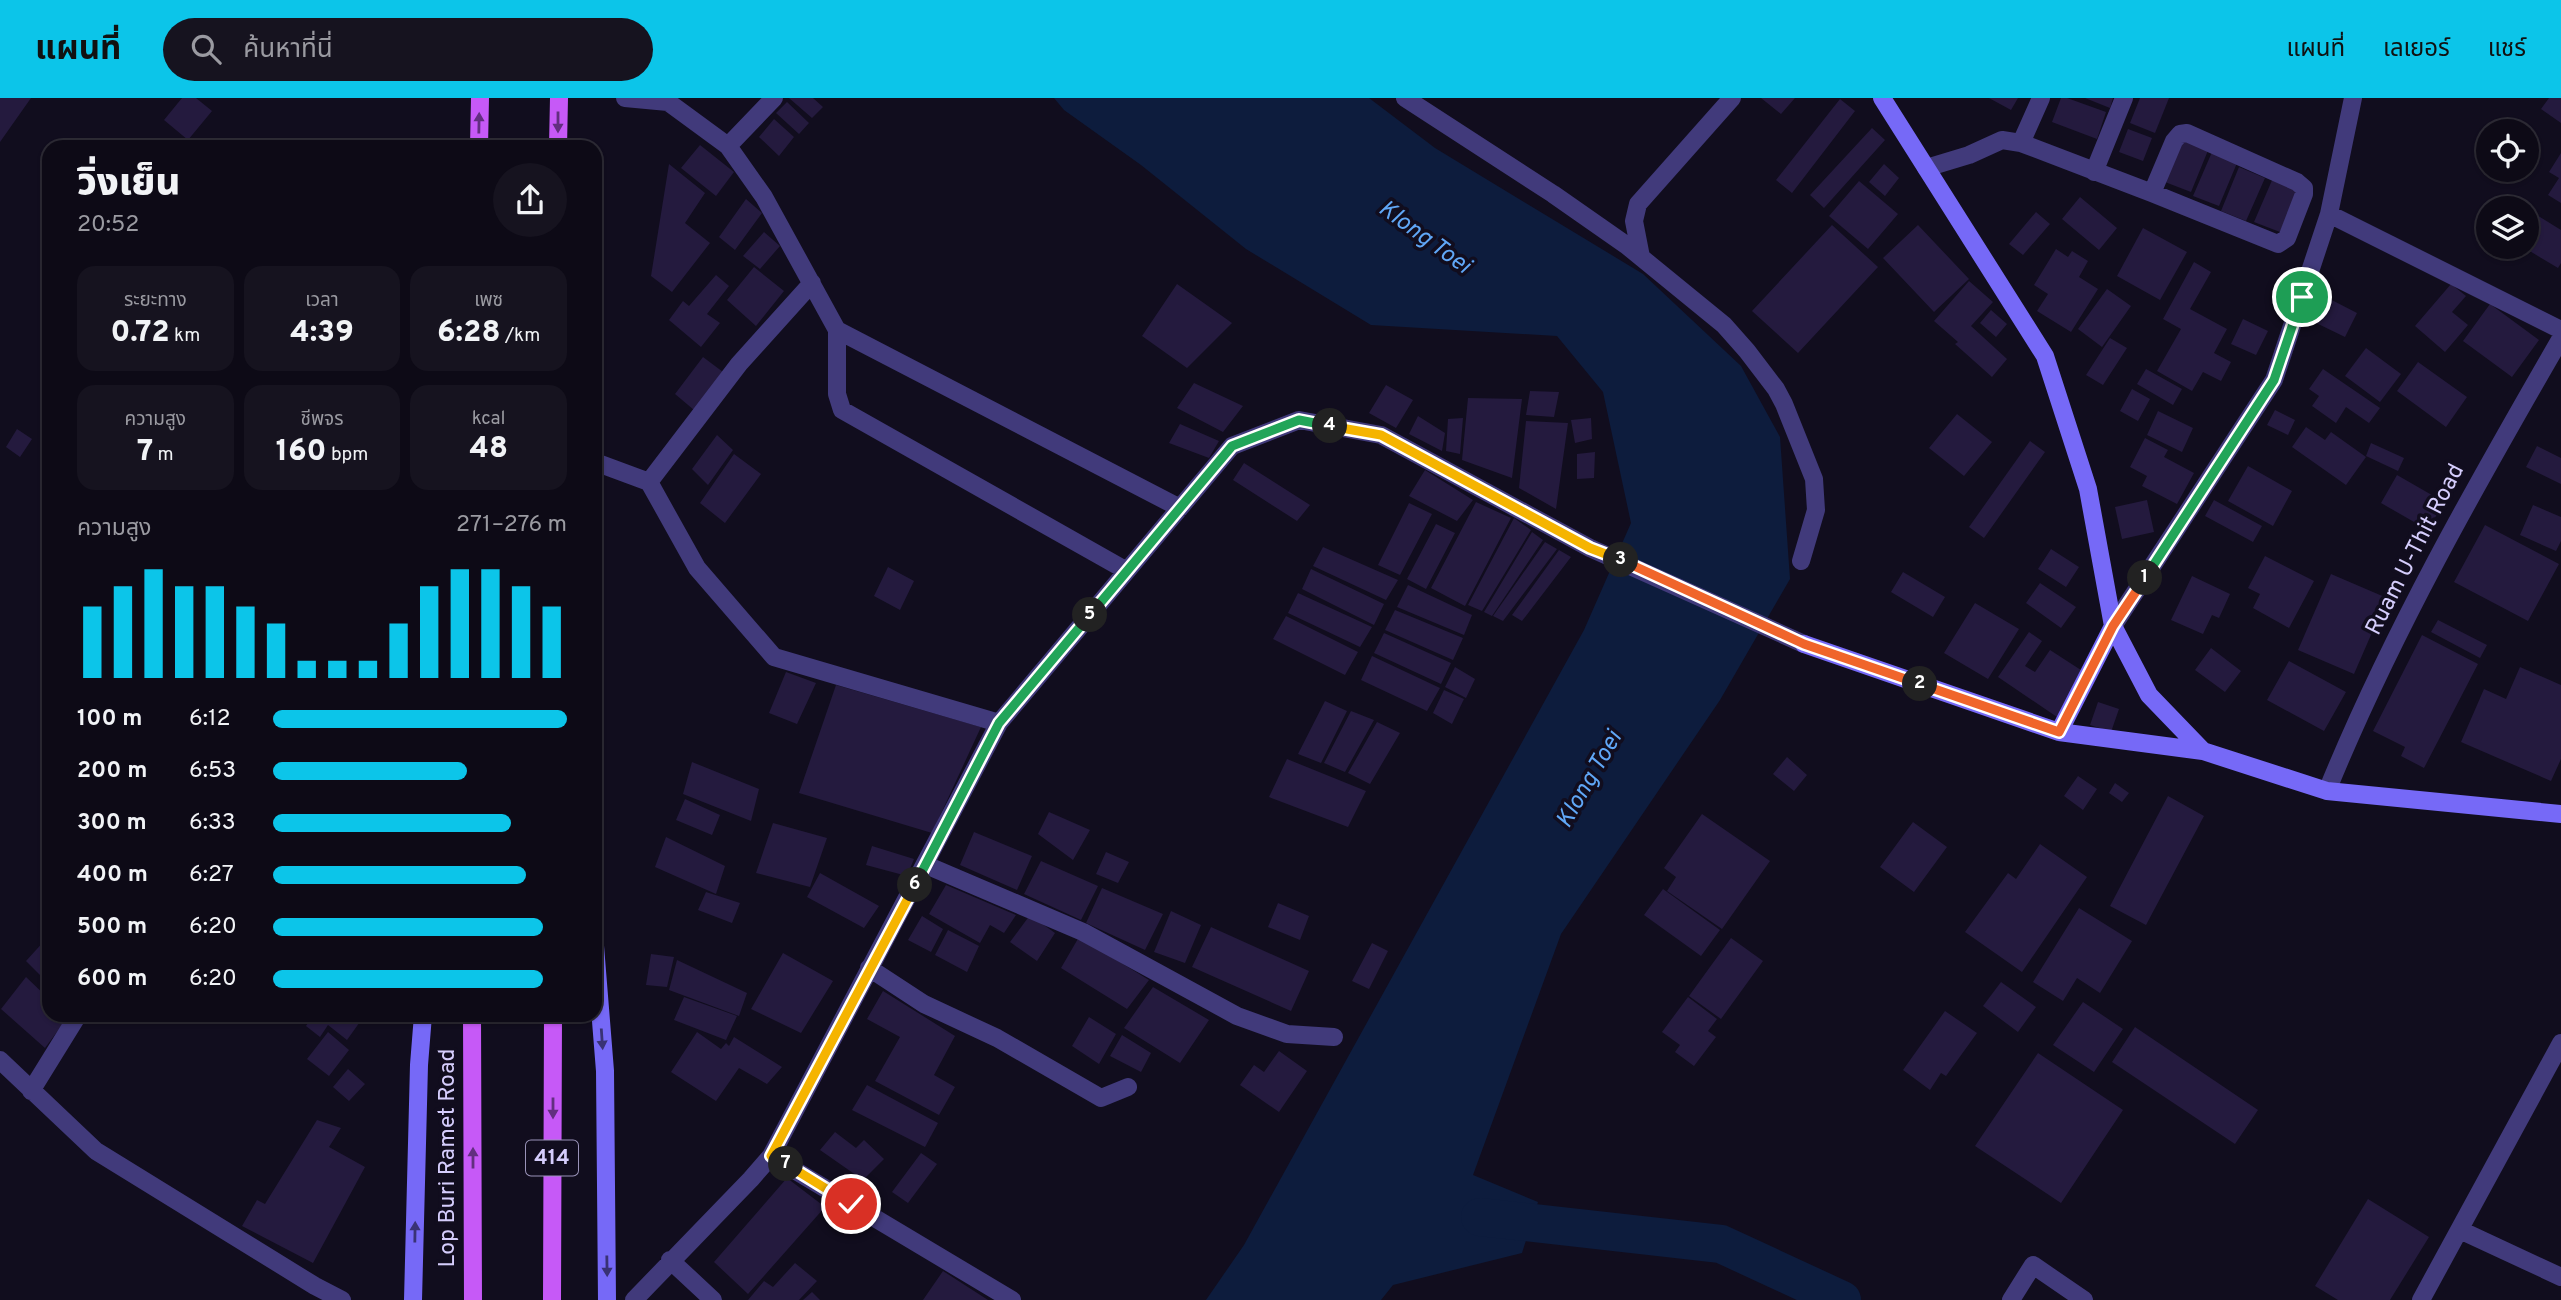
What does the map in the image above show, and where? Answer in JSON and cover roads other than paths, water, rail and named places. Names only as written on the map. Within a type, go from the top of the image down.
[{"type":"main road","points":[[479,140],[480,98]]},
{"type":"main road","points":[[558,98],[558,140]]},
{"type":"main road","name":"Lop Buri Ramet Road","points":[[472,1022],[473,1300]]},
{"type":"main road","name":"414","points":[[552,1300],[553,1022]]},
{"type":"street","points":[[625,98],[668,102],[728,146],[764,197],[836,330],[837,394],[842,410],[1127,571]]},
{"type":"street","points":[[728,146],[774,98]]},
{"type":"street","points":[[1405,98],[1553,194],[1641,257],[1724,325],[1762,369],[1784,404],[1814,480],[1816,510],[1801,561]]},
{"type":"street","points":[[1641,257],[1634,221],[1638,204],[1732,98]]},
{"type":"street","points":[[1882,98],[2045,356],[2088,489],[2113,626],[2149,695],[2203,751]]},
{"type":"street","points":[[2021,144],[2041,98]]},
{"type":"street","points":[[2094,172],[2124,98]]},
{"type":"street","points":[[2059,732],[2113,626],[2274,380],[2329,214],[2353,98]]},
{"type":"street","points":[[1926,168],[1969,155],[2002,141],[2021,144],[2278,244],[2287,238],[2304,188],[2297,182],[2187,133],[2180,134],[2174,141],[2152,193]]},
{"type":"street","points":[[2329,214],[2561,330]]},
{"type":"street","points":[[649,482],[739,364],[812,283]]},
{"type":"street","points":[[836,330],[1013,424],[1180,508]]},
{"type":"street","name":"Ruam U-Thit Road","points":[[2327,791],[2356,719],[2482,475],[2561,338]]},
{"type":"street","points":[[634,1300],[771,1156],[999,723],[1232,446],[1299,420],[1381,435],[1590,548],[1804,644],[2059,732],[2203,751],[2327,791],[2561,814]]},
{"type":"street","points":[[602,465],[649,482],[697,568],[774,657],[999,723]]},
{"type":"street","points":[[926,865],[1083,932],[1237,1016],[1287,1034],[1334,1037]]},
{"type":"street","points":[[869,968],[924,1004],[997,1038],[1101,1098],[1128,1087]]},
{"type":"street","points":[[31,1091],[74,1022]]},
{"type":"street","points":[[413,1300],[422,1022]]},
{"type":"street","name":"414","points":[[601,1022],[605,1071],[607,1300]]},
{"type":"street","points":[[2421,1300],[2561,1043]]},
{"type":"street","points":[[0,1060],[96,1151],[342,1300]]},
{"type":"street","points":[[771,1156],[1012,1300]]},
{"type":"street","points":[[2460,1230],[2561,1277]]},
{"type":"street","points":[[670,1260],[713,1300]]},
{"type":"street","points":[[2011,1300],[2033,1265],[2084,1300]]},
{"type":"water","points":[[1054,98],[1369,98],[1435,148],[1643,274],[1741,366],[1780,437],[1790,579],[1720,700],[1561,934],[1473,1175],[1538,1202],[1522,1253],[1393,1285],[1381,1300],[1206,1300],[1244,1245],[1584,630],[1631,523],[1603,392],[1557,336],[1371,325],[1246,249],[1141,165],[1064,110]]},
{"type":"waterway","name":"Klong Toei","points":[[1480,1217],[1721,1244],[1842,1300]]}]
